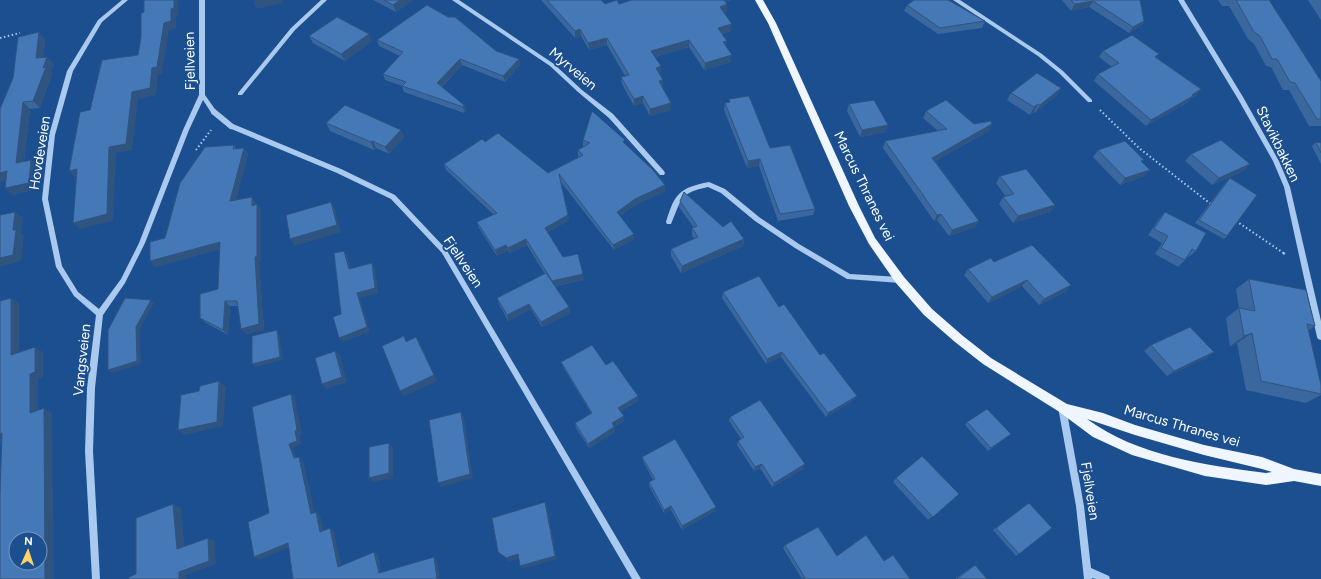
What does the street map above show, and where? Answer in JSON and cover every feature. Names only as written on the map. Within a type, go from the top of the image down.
[{"type":"main road","name":"Marcus Thranes vei","points":[[759,0],[772,23],[854,206],[872,241],[900,280],[928,312],[987,361],[1062,407],[1097,433],[1132,450],[1205,470],[1266,479],[1294,475]]},
{"type":"main road","name":"Marcus Thranes vei","points":[[1062,407],[1103,418],[1135,430],[1196,448],[1262,463],[1294,475],[1321,480]]},
{"type":"street","name":"Hovdeveien","points":[[100,314],[76,294],[59,267],[45,199],[52,135],[70,71],[100,22],[125,0]]},
{"type":"street","name":"Fjellveien","points":[[202,0],[202,95],[214,112],[231,126],[340,171],[393,197],[444,251],[637,579]]},
{"type":"street","points":[[240,94],[293,29],[324,0]]},
{"type":"street","name":"Myrveien","points":[[455,0],[552,65],[580,91],[611,116],[662,173]]},
{"type":"street","points":[[956,0],[1040,55],[1061,72],[1090,101]]},
{"type":"street","name":"Stavikbakken","points":[[1181,0],[1238,91],[1276,161],[1287,187],[1321,337]]},
{"type":"street","name":"Vangsveien","points":[[96,579],[89,451],[91,388],[100,314],[123,281],[142,243],[186,130],[202,95]]},
{"type":"street","points":[[669,222],[676,200],[690,188],[709,184],[723,191],[757,218],[797,246],[849,277],[900,280]]},
{"type":"street","name":"Fjellveien","points":[[1062,407],[1080,506],[1088,575]]},
{"type":"street","points":[[1088,575],[1106,579]]},
{"type":"path","points":[[0,38],[20,33]]},
{"type":"path","points":[[1090,101],[1139,148],[1215,207]]},
{"type":"path","points":[[1234,220],[1305,268]]},
{"type":"building","points":[[144,0],[174,0],[174,8],[171,9],[171,21],[164,23],[157,67],[152,68],[150,88],[132,92],[126,144],[109,147],[107,214],[73,223],[77,169],[69,171],[80,112],[90,110],[102,60],[138,55],[141,37],[141,13],[144,12]]},
{"type":"building","points":[[384,0],[400,0],[393,5]]},
{"type":"building","points":[[547,0],[601,0],[605,4],[617,0],[619,4],[632,0],[724,0],[727,4],[720,7],[732,24],[718,28],[727,41],[723,42],[732,55],[705,63],[689,40],[651,51],[661,66],[656,68],[663,80],[659,81],[671,103],[650,109],[643,96],[634,99],[621,77],[629,75],[607,38],[588,43],[580,29],[575,31]]},
{"type":"building","points":[[914,0],[948,0],[985,21],[940,28],[907,5]]},
{"type":"building","points":[[1071,0],[1140,0],[1144,21],[1133,27],[1093,1],[1075,4]]},
{"type":"building","points":[[1236,0],[1269,0],[1321,81],[1321,119],[1317,119],[1295,83],[1290,82],[1277,59],[1272,59],[1260,36],[1254,32]]},
{"type":"building","points":[[427,5],[448,17],[455,17],[496,51],[519,59],[503,76],[460,59],[437,83],[464,105],[463,107],[402,86],[406,82],[383,74],[403,52],[377,40]]},
{"type":"building","points":[[337,17],[369,34],[341,54],[309,36]]},
{"type":"building","points":[[39,32],[36,58],[47,57],[43,68],[46,67],[33,101],[23,102],[16,163],[31,160],[29,183],[5,188],[7,171],[0,173],[0,109],[13,78],[18,37]]},
{"type":"building","points":[[1132,35],[1159,54],[1155,57],[1201,89],[1192,95],[1193,96],[1151,120],[1098,74],[1119,63],[1103,51]]},
{"type":"building","points":[[1037,73],[1061,88],[1040,105],[1038,104],[1034,107],[1011,93]]},
{"type":"building","points":[[749,96],[770,148],[790,145],[815,209],[780,214],[760,159],[748,161],[725,103],[730,102],[729,99]]},
{"type":"building","points":[[874,100],[888,125],[862,130],[849,104]]},
{"type":"building","points":[[946,100],[974,124],[991,121],[992,124],[932,158],[979,221],[952,230],[941,214],[937,215],[885,141],[947,129],[926,111]]},
{"type":"building","points":[[345,105],[401,130],[385,147],[326,123]]},
{"type":"building","points":[[592,111],[625,140],[623,142],[653,170],[665,185],[635,199],[617,212],[634,234],[613,245],[559,174],[568,215],[545,228],[563,257],[578,254],[583,274],[552,281],[526,239],[508,248],[506,245],[495,250],[477,222],[497,213],[444,164],[482,139],[485,142],[498,133],[548,173],[583,155],[578,150],[590,143],[583,140]]},
{"type":"building","points":[[1221,140],[1250,164],[1219,178],[1191,154]]},
{"type":"building","points":[[1125,141],[1144,160],[1141,161],[1150,170],[1125,178],[1098,150]]},
{"type":"building","points":[[1316,142],[1321,143],[1321,153]]},
{"type":"building","points":[[234,145],[233,149],[244,148],[230,201],[252,197],[252,206],[257,204],[257,256],[255,257],[259,324],[241,329],[237,301],[225,301],[223,330],[200,318],[200,294],[218,289],[220,242],[150,261],[150,242],[165,238],[180,183],[205,147]]},
{"type":"building","points":[[1026,169],[1055,205],[1018,216],[1003,197],[1014,194],[1000,176]]},
{"type":"building","points":[[1230,178],[1257,195],[1227,236],[1199,220]]},
{"type":"building","points":[[684,192],[723,227],[731,221],[744,239],[682,266],[671,249],[698,237],[692,228],[697,226],[680,201]]},
{"type":"building","points":[[331,202],[337,225],[290,239],[286,215]]},
{"type":"building","points":[[15,212],[13,230],[16,230],[13,255],[0,258],[0,215]]},
{"type":"building","points":[[1165,212],[1206,233],[1196,251],[1192,249],[1185,260],[1161,248],[1168,236],[1154,229]]},
{"type":"building","points":[[1032,245],[1071,285],[1044,299],[1027,280],[992,297],[968,269],[991,258],[994,262]]},
{"type":"building","points":[[344,251],[349,269],[372,263],[375,288],[357,293],[367,327],[339,338],[333,317],[341,314],[334,253]]},
{"type":"building","points":[[546,273],[569,307],[541,322],[529,304],[507,315],[497,298]]},
{"type":"building","points":[[759,276],[779,307],[784,304],[820,355],[824,353],[857,396],[828,413],[782,352],[767,359],[723,292]]},
{"type":"building","points":[[1249,279],[1306,290],[1315,326],[1307,324],[1321,385],[1321,394],[1261,381],[1252,333],[1244,336],[1239,308],[1255,311]]},
{"type":"building","points":[[11,298],[11,355],[35,347],[35,372],[30,374],[30,413],[44,408],[45,531],[8,531],[8,571],[45,571],[45,579],[0,579],[2,433],[0,434],[0,301]]},
{"type":"building","points":[[125,298],[151,300],[136,327],[137,361],[108,370],[108,330]]},
{"type":"building","points":[[1190,327],[1214,352],[1174,371],[1151,345]]},
{"type":"building","points":[[277,330],[280,357],[252,364],[252,336]]},
{"type":"building","points":[[404,336],[406,342],[416,337],[434,375],[400,391],[382,346]]},
{"type":"building","points":[[592,345],[606,365],[613,361],[638,396],[618,408],[624,416],[612,423],[614,427],[588,444],[575,423],[592,413],[561,362]]},
{"type":"building","points":[[335,351],[342,377],[322,384],[315,358]]},
{"type":"building","points":[[219,381],[217,422],[178,430],[181,395],[199,391],[200,386]]},
{"type":"building","points":[[291,394],[297,430],[295,431],[297,441],[289,444],[294,458],[299,457],[311,514],[316,512],[320,532],[330,528],[338,567],[374,552],[379,573],[434,557],[437,579],[293,579],[288,543],[254,557],[248,522],[269,513],[252,407]]},
{"type":"building","points":[[760,400],[805,464],[774,483],[762,464],[755,467],[738,441],[744,437],[730,417]]},
{"type":"building","points":[[987,409],[1011,434],[991,448],[967,422]]},
{"type":"building","points":[[461,412],[470,474],[438,483],[429,420]]},
{"type":"building","points":[[675,439],[716,507],[682,526],[671,506],[664,510],[649,482],[655,479],[642,457]]},
{"type":"building","points":[[389,443],[389,473],[369,478],[369,447]]},
{"type":"building","points":[[922,456],[959,494],[933,517],[896,478]]},
{"type":"building","points":[[545,502],[555,556],[520,566],[518,554],[506,558],[498,552],[492,518]]},
{"type":"building","points":[[1029,503],[1052,528],[1019,554],[996,528]]},
{"type":"building","points":[[173,504],[177,549],[208,538],[209,561],[179,572],[179,579],[129,579],[129,577],[136,574],[136,518]]},
{"type":"building","points":[[818,527],[837,556],[866,535],[884,561],[893,555],[910,579],[802,579],[805,578],[785,545]]},
{"type":"building","points":[[975,565],[987,579],[957,579]]}]
